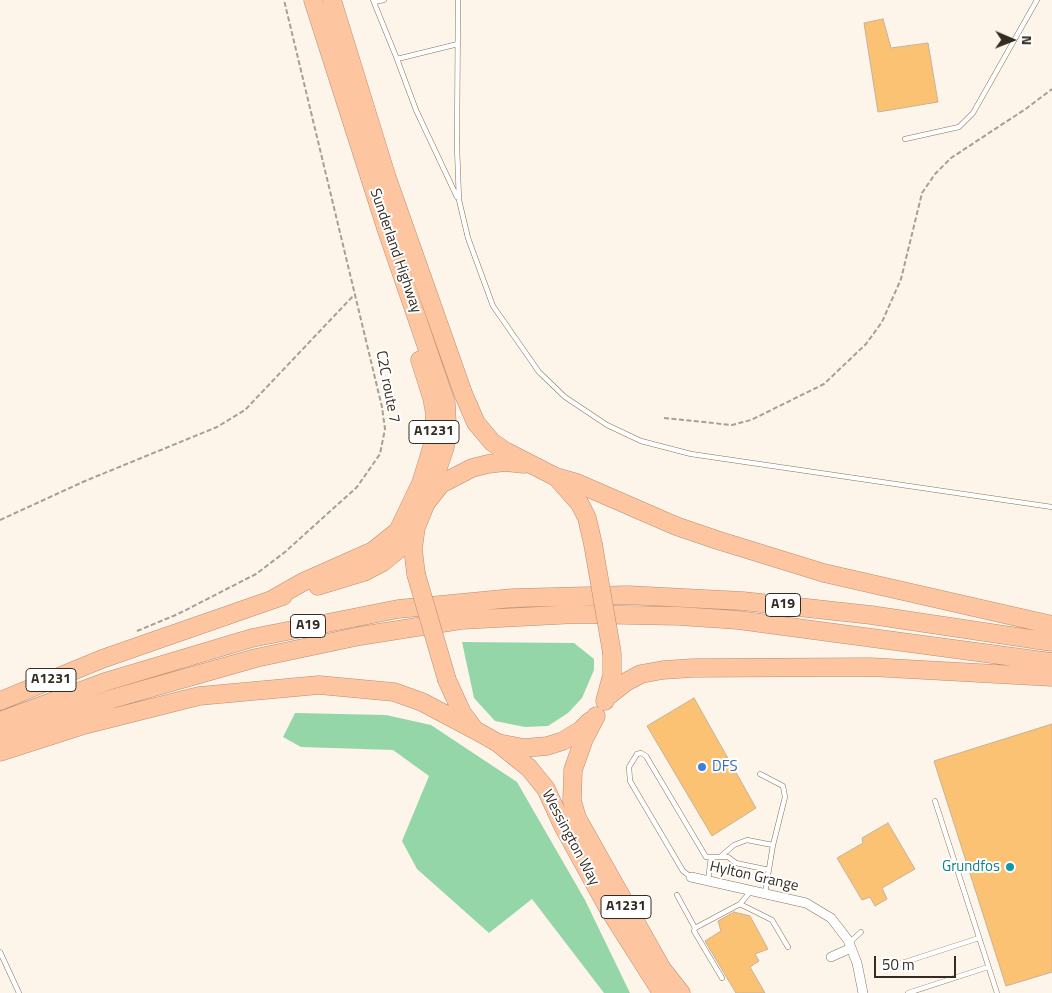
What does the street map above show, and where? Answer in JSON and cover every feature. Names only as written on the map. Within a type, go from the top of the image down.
[{"type":"highway","name":"Sunderland Highway","points":[[313,0],[374,191],[446,403],[445,447],[426,503]]},
{"type":"highway","name":"Sunderland Highway","points":[[332,0],[387,178],[470,411],[484,435],[492,442],[532,466]]},
{"type":"highway","name":"A1231","points":[[273,598],[303,582],[374,551],[387,542],[398,531],[407,515],[431,453],[434,414],[432,398],[381,242],[374,191]]},
{"type":"highway","name":"A1231","points":[[0,701],[102,659],[273,598],[364,572],[395,553],[405,544],[416,528],[426,503],[441,484],[472,468],[505,462],[532,466],[556,477],[570,490],[587,518],[612,653],[612,675],[607,697],[596,716],[581,730],[555,744],[524,748],[498,743],[475,730],[462,713],[447,680],[416,574],[413,549],[416,528]]},
{"type":"highway","points":[[556,477],[577,483],[668,522],[717,540],[824,573],[1052,625]]},
{"type":"highway","name":"A19","points":[[0,721],[108,681],[252,638],[398,610],[513,598],[628,595],[743,601],[871,615],[1052,642]]},
{"type":"highway","name":"A19","points":[[0,739],[115,698],[256,658],[360,636],[461,620],[577,614],[728,619],[1052,662]]},
{"type":"highway","name":"A1231","points":[[607,697],[633,678],[663,670],[744,666],[870,667],[1052,677]]},
{"type":"highway","points":[[0,752],[92,723],[199,696],[319,685],[394,692],[422,702],[475,730]]},
{"type":"highway","name":"Wessington Way","points":[[596,716],[584,739],[573,770],[572,801],[577,818],[662,969],[681,993]]},
{"type":"highway","name":"Wessington Way","points":[[498,743],[523,762],[546,789],[563,826],[608,908],[662,993]]},
{"type":"street","name":"Hylton Grange","points":[[691,877],[806,903],[831,918],[850,946],[857,963],[863,993]]},
{"type":"street","points":[[831,957],[850,946]]},
{"type":"lane","points":[[384,0],[373,1],[416,110],[459,200],[468,238],[492,306],[538,372],[565,397],[607,425],[641,441],[691,454],[1052,507]]},
{"type":"lane","points":[[458,0],[459,200]]},
{"type":"lane","points":[[905,140],[959,127],[973,113],[1037,0]]},
{"type":"lane","points":[[397,59],[458,44]]},
{"type":"lane","points":[[691,877],[683,871],[630,781],[629,767],[637,754],[641,753],[646,756],[706,857],[728,857],[736,863],[769,870]]},
{"type":"lane","points":[[760,774],[783,786],[784,797],[765,893]]},
{"type":"lane","points":[[935,801],[996,993]]},
{"type":"lane","points":[[720,856],[734,845],[746,840],[773,845]]},
{"type":"lane","points":[[708,881],[711,857]]},
{"type":"lane","points":[[695,928],[740,904],[752,890]]},
{"type":"lane","points":[[677,895],[695,928],[694,931],[722,978]]},
{"type":"lane","points":[[740,904],[772,920],[788,947]]},
{"type":"lane","points":[[850,946],[861,932]]},
{"type":"lane","points":[[899,964],[979,938]]},
{"type":"lane","points":[[0,952],[18,993]]},
{"type":"lane","points":[[908,993],[988,967]]},
{"type":"path","name":"C2C route 7","points":[[133,632],[178,614],[256,574],[285,552],[357,487],[380,454],[385,429],[384,422],[284,0]]},
{"type":"path","points":[[664,418],[732,425],[751,420],[824,384],[866,344],[882,322],[901,279],[922,193],[935,174],[951,158],[1027,108],[1052,89]]},
{"type":"path","points":[[0,520],[85,481],[224,423],[245,410],[355,294]]},
{"type":"green space","points":[[462,642],[574,643],[594,659],[594,670],[582,698],[568,713],[548,726],[525,727],[495,721],[474,698]]},
{"type":"green space","points":[[295,713],[386,715],[431,725],[517,782],[585,900],[630,993],[604,993],[532,899],[489,933],[417,869],[402,841],[429,776],[393,750],[301,747],[283,737]]},
{"type":"building","points":[[883,19],[891,48],[928,43],[938,102],[878,112],[864,23]]},
{"type":"building","name":"DFS","points":[[694,698],[756,808],[712,836],[647,726]]},
{"type":"building","name":"Grundfos","points":[[1052,724],[1052,972],[1006,986],[934,761]]},
{"type":"building","points":[[888,823],[915,869],[882,888],[887,899],[875,906],[870,897],[862,900],[837,858],[863,843],[862,838]]},
{"type":"building","points":[[734,912],[750,916],[768,949],[755,954],[759,961],[750,967],[765,993],[736,993],[705,941],[721,931],[718,921]]},
{"type":"place","name":"DFS","points":[[702,767]]},
{"type":"place","name":"Grundfos","points":[[1010,867]]}]
